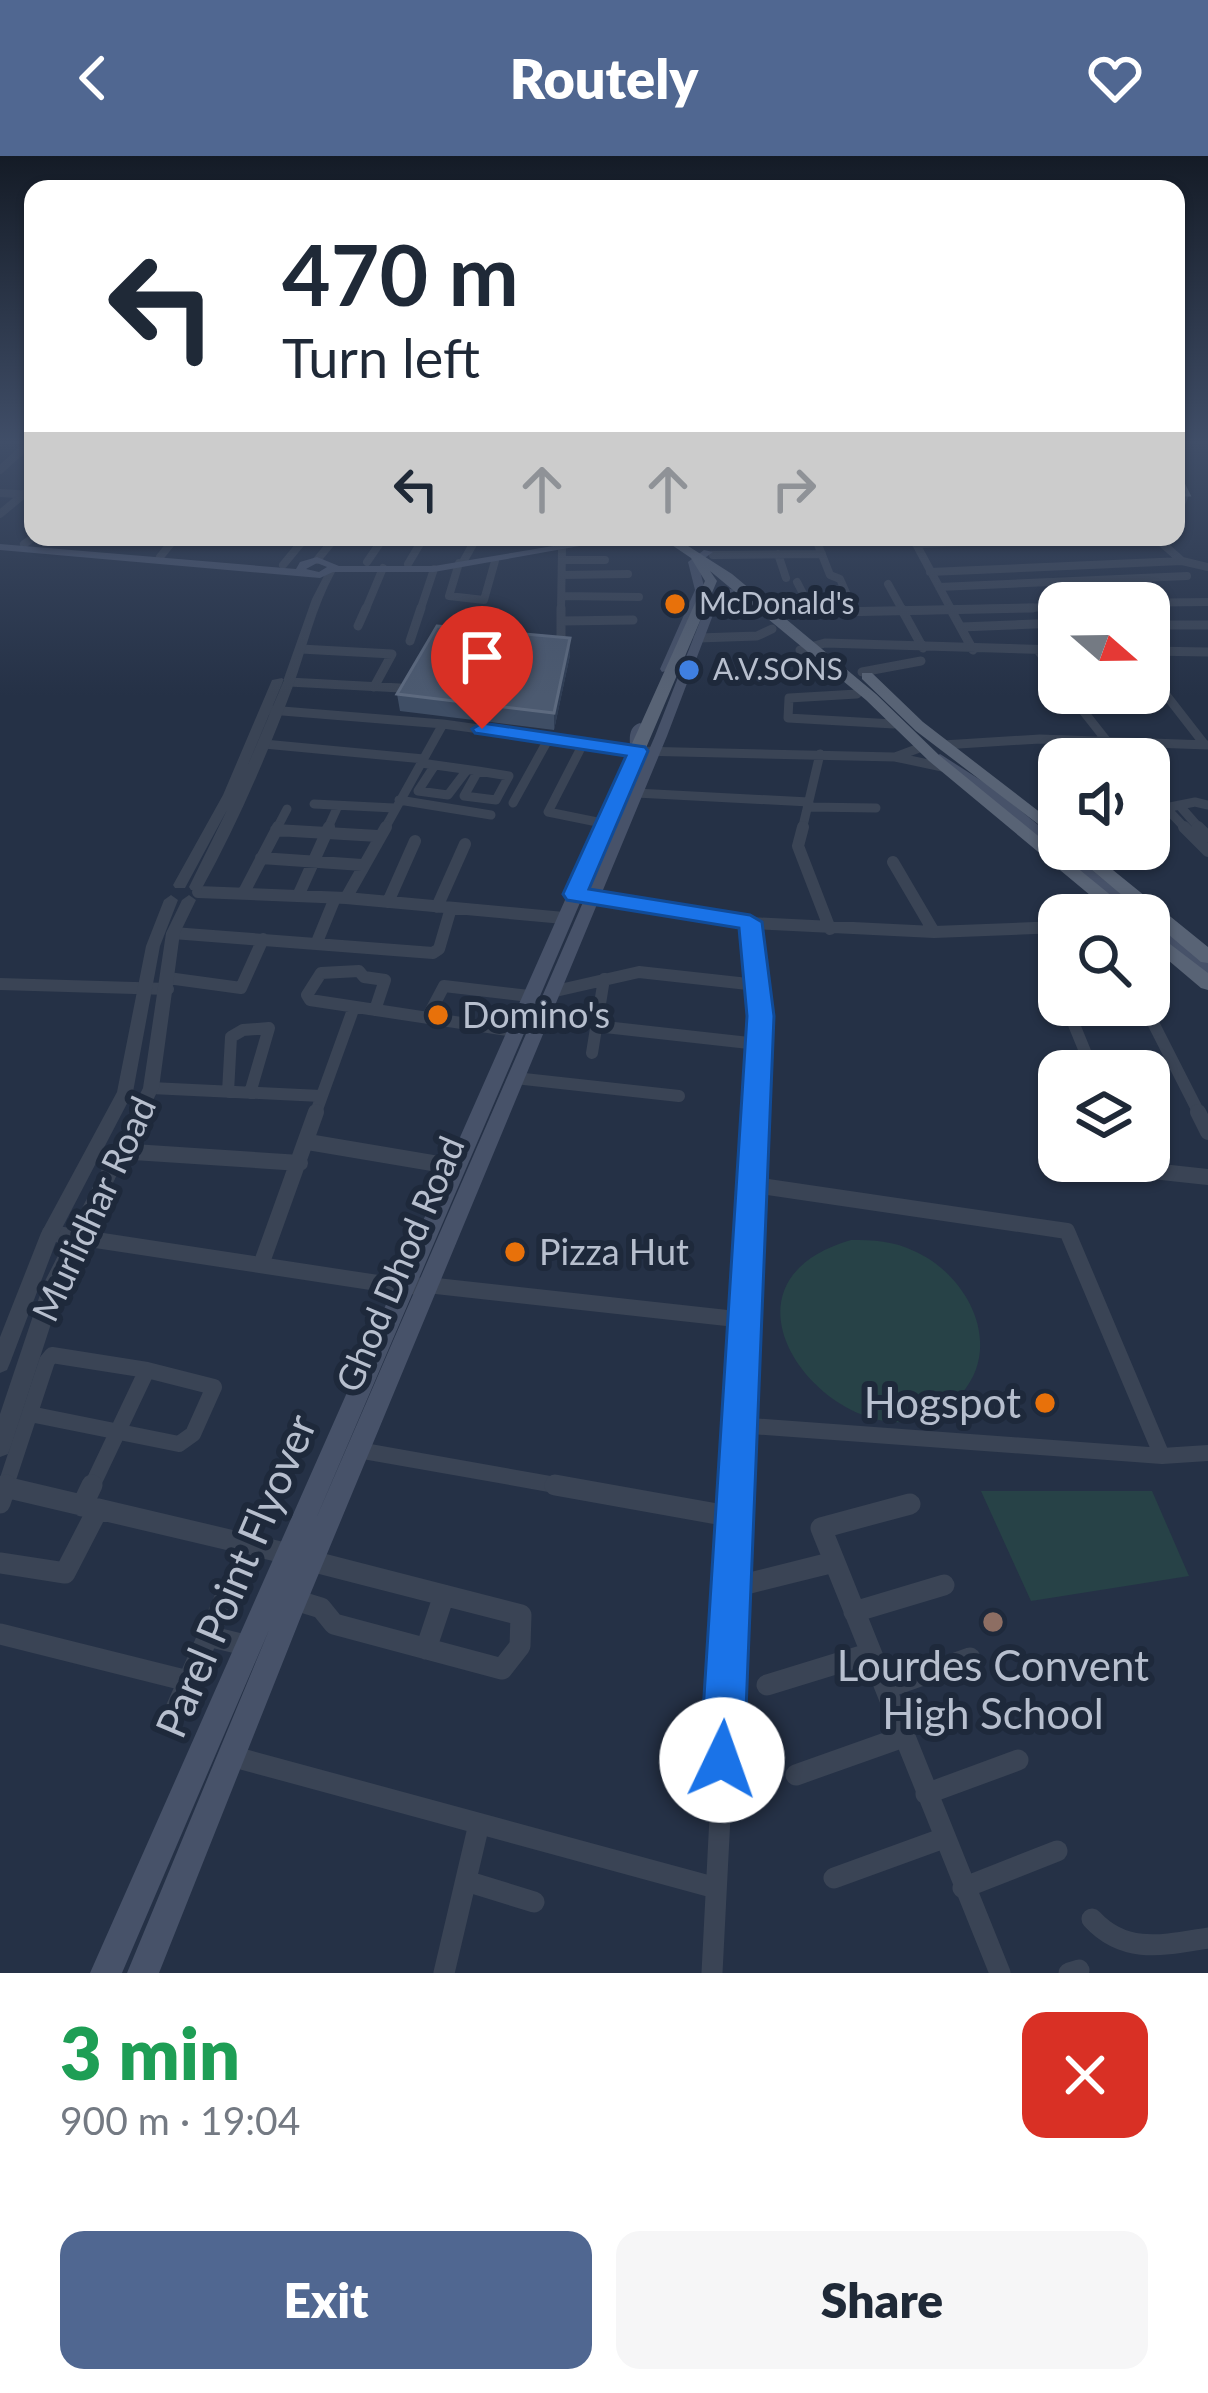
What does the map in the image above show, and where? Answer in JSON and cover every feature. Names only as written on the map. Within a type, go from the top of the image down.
[{"type":"main road","points":[[0,545],[304,571],[367,562],[495,561],[562,555],[594,546]]},
{"type":"main road","points":[[70,546],[304,571]]},
{"type":"main road","points":[[304,571],[317,560],[332,568],[434,569],[556,546]]},
{"type":"main road","points":[[686,546],[772,629],[869,695],[894,724],[1038,820]]},
{"type":"main road","points":[[686,546],[1115,894]]},
{"type":"main road","points":[[643,748],[711,581],[686,546]]},
{"type":"main road","points":[[688,546],[710,554],[732,588],[789,613],[862,672],[947,768],[1100,894]]},
{"type":"main road","points":[[688,546],[710,554]]},
{"type":"main road","name":"Ghod Dhod Road","points":[[143,1973],[295,1600],[300,1557],[358,1450],[416,1286],[514,1078],[540,994],[583,895],[636,793],[643,748],[698,638],[732,588]]},
{"type":"main road","name":"Parel Point Flyover","points":[[106,1973],[248,1646],[300,1557],[416,1286],[456,1167],[514,1031],[540,994],[564,918],[583,895],[607,824],[643,748]]},
{"type":"main road","points":[[1097,870],[1121,894]]},
{"type":"main road","points":[[1170,934],[1203,952]]},
{"type":"main road","points":[[1170,939],[1208,971]]},
{"type":"main road","points":[[1170,944],[1208,983]]},
{"type":"street","points":[[160,557],[169,546]]},
{"type":"street","points":[[283,566],[299,546]]},
{"type":"street","points":[[317,560],[329,546]]},
{"type":"street","points":[[367,562],[378,546]]},
{"type":"street","points":[[408,564],[419,546]]},
{"type":"street","points":[[471,546],[449,596],[484,600],[495,561]]},
{"type":"street","points":[[819,546],[830,575],[840,579],[856,612]]},
{"type":"street","points":[[917,546],[973,650]]},
{"type":"street","points":[[998,546],[1017,569]]},
{"type":"street","points":[[1081,546],[1100,565]]},
{"type":"street","points":[[1165,546],[1182,561]]},
{"type":"street","points":[[710,554],[822,554]]},
{"type":"street","points":[[778,554],[813,613]]},
{"type":"street","points":[[561,646],[562,555],[605,560]]},
{"type":"street","points":[[930,572],[1182,561],[1208,567]]},
{"type":"street","name":"Murlidhar Road","points":[[0,1363],[50,1233],[125,1092],[187,893],[229,795],[289,682],[315,598],[332,568]]},
{"type":"street","points":[[358,626],[383,568]]},
{"type":"street","points":[[410,640],[434,569]]},
{"type":"street","name":"Murlidhar Road","points":[[0,1446],[45,1304],[151,1088],[161,985],[153,946],[187,893],[264,744],[304,571]]},
{"type":"street","points":[[562,575],[628,574]]},
{"type":"street","points":[[939,587],[1187,576]]},
{"type":"street","points":[[888,584],[923,648]]},
{"type":"street","points":[[562,596],[639,597]]},
{"type":"street","points":[[1170,602],[1208,602]]},
{"type":"street","points":[[789,613],[1038,608]]},
{"type":"street","points":[[561,621],[633,620]]},
{"type":"street","points":[[961,627],[1038,624]]},
{"type":"street","points":[[1170,625],[1207,626]]},
{"type":"street","points":[[698,638],[757,636],[772,629]]},
{"type":"street","points":[[800,650],[825,644],[1038,650]]},
{"type":"street","points":[[301,649],[392,654],[374,687]]},
{"type":"street","points":[[1170,651],[1208,652]]},
{"type":"street","points":[[862,672],[921,661]]},
{"type":"street","points":[[289,682],[400,688]]},
{"type":"street","points":[[869,695],[789,698],[788,718],[894,724]]},
{"type":"street","points":[[1170,700],[1206,745]]},
{"type":"street","points":[[271,710],[643,748],[895,758],[947,768]]},
{"type":"street","points":[[264,744],[426,762],[472,770],[448,795],[418,791],[426,762],[442,724]]},
{"type":"street","points":[[514,803],[549,738]]},
{"type":"street","points":[[895,758],[927,743],[1038,739]]},
{"type":"street","points":[[584,742],[548,812],[607,824]]},
{"type":"street","points":[[1170,744],[1206,745]]},
{"type":"street","points":[[820,754],[798,849],[830,929]]},
{"type":"street","points":[[317,942],[426,762]]},
{"type":"street","points":[[636,793],[877,808]]},
{"type":"street","points":[[314,804],[397,804],[491,815]]},
{"type":"street","points":[[1170,807],[1207,804]]},
{"type":"street","points":[[1179,805],[1208,851]]},
{"type":"street","points":[[298,896],[337,808]]},
{"type":"street","points":[[244,892],[286,809]]},
{"type":"street","points":[[1170,812],[1203,837]]},
{"type":"street","points":[[276,830],[378,836]]},
{"type":"street","points":[[388,902],[415,841]]},
{"type":"street","points":[[173,934],[433,953],[439,949],[444,908],[465,844]]},
{"type":"street","points":[[261,858],[362,865]]},
{"type":"street","points":[[893,862],[934,932]]},
{"type":"street","points":[[187,893],[341,898],[564,918]]},
{"type":"street","points":[[583,895],[750,922],[830,929],[1038,928]]},
{"type":"street","points":[[712,1973],[754,1185],[758,1044],[750,922]]},
{"type":"street","points":[[0,984],[241,988],[262,938]]},
{"type":"street","points":[[375,1010],[385,980],[364,977],[359,970],[321,973],[308,995],[310,1000],[354,1007],[514,1031]]},
{"type":"street","points":[[427,1018],[440,987],[540,994],[650,972],[757,985]]},
{"type":"street","points":[[592,1053],[604,979]]},
{"type":"street","points":[[262,1262],[354,1007]]},
{"type":"street","points":[[596,1026],[758,1044]]},
{"type":"street","points":[[1155,1026],[1208,1132]]},
{"type":"street","points":[[228,1092],[231,1037],[243,1030],[269,1028],[250,1094]]},
{"type":"street","points":[[514,1078],[679,1096]]},
{"type":"street","points":[[151,1088],[321,1096]]},
{"type":"street","points":[[308,1142],[456,1167]]},
{"type":"street","points":[[118,1151],[300,1163]]},
{"type":"street","points":[[1170,1175],[1206,1181]]},
{"type":"street","points":[[754,1185],[1067,1231],[1162,1456]]},
{"type":"street","points":[[50,1233],[416,1286],[745,1320]]},
{"type":"street","points":[[30,1414],[179,1444],[193,1434],[214,1395],[209,1383],[58,1353],[47,1361],[3,1495],[90,1508],[300,1557],[521,1615],[524,1624],[515,1658],[502,1669],[334,1624],[321,1608],[295,1600]]},
{"type":"street","points":[[0,1563],[65,1573],[117,1432],[147,1370]]},
{"type":"street","points":[[738,1425],[1162,1456],[1208,1453]]},
{"type":"street","points":[[358,1450],[734,1517]]},
{"type":"street","points":[[910,1504],[821,1528],[1000,1973]]},
{"type":"street","points":[[730,1588],[834,1562]]},
{"type":"street","points":[[854,1612],[944,1585]]},
{"type":"street","points":[[426,1648],[444,1594]]},
{"type":"street","points":[[171,1720],[225,1598]]},
{"type":"street","points":[[0,1634],[188,1681]]},
{"type":"street","points":[[208,1636],[248,1646]]},
{"type":"street","points":[[767,1685],[871,1653]]},
{"type":"street","points":[[886,1688],[970,1658]]},
{"type":"street","points":[[796,1775],[904,1737]]},
{"type":"street","points":[[231,1756],[716,1888]]},
{"type":"street","points":[[926,1794],[1018,1760]]},
{"type":"street","points":[[444,1973],[479,1824]]},
{"type":"street","points":[[834,1878],[944,1838]]},
{"type":"street","points":[[964,1888],[1057,1851]]},
{"type":"street","points":[[466,1881],[534,1902]]},
{"type":"street","points":[[1092,1919],[1112,1940],[1134,1947],[1208,1938]]},
{"type":"green space","points":[[851,1240],[899,1245],[933,1262],[964,1293],[974,1312],[980,1353],[974,1374],[962,1393],[924,1419],[882,1421],[841,1404],[807,1375],[785,1339],[781,1300],[802,1266]]},
{"type":"green space","points":[[981,1491],[1152,1491],[1189,1576],[1031,1601]]},
{"type":"building","points":[[437,626],[570,638],[554,713],[397,694]]},
{"type":"place","name":"McDonald's","points":[[675,604]]},
{"type":"place","name":"A.V.SONS","points":[[689,670]]},
{"type":"place","name":"Domino's","points":[[438,1015]]},
{"type":"place","name":"Pizza Hut","points":[[515,1252]]},
{"type":"place","name":"Hogspot","points":[[1045,1403]]},
{"type":"place","name":"Lourdes Convent High School","points":[[993,1622]]},
{"type":"route","points":[[482,729],[638,751],[575,894],[750,922],[760,1016],[722,1760]]}]
